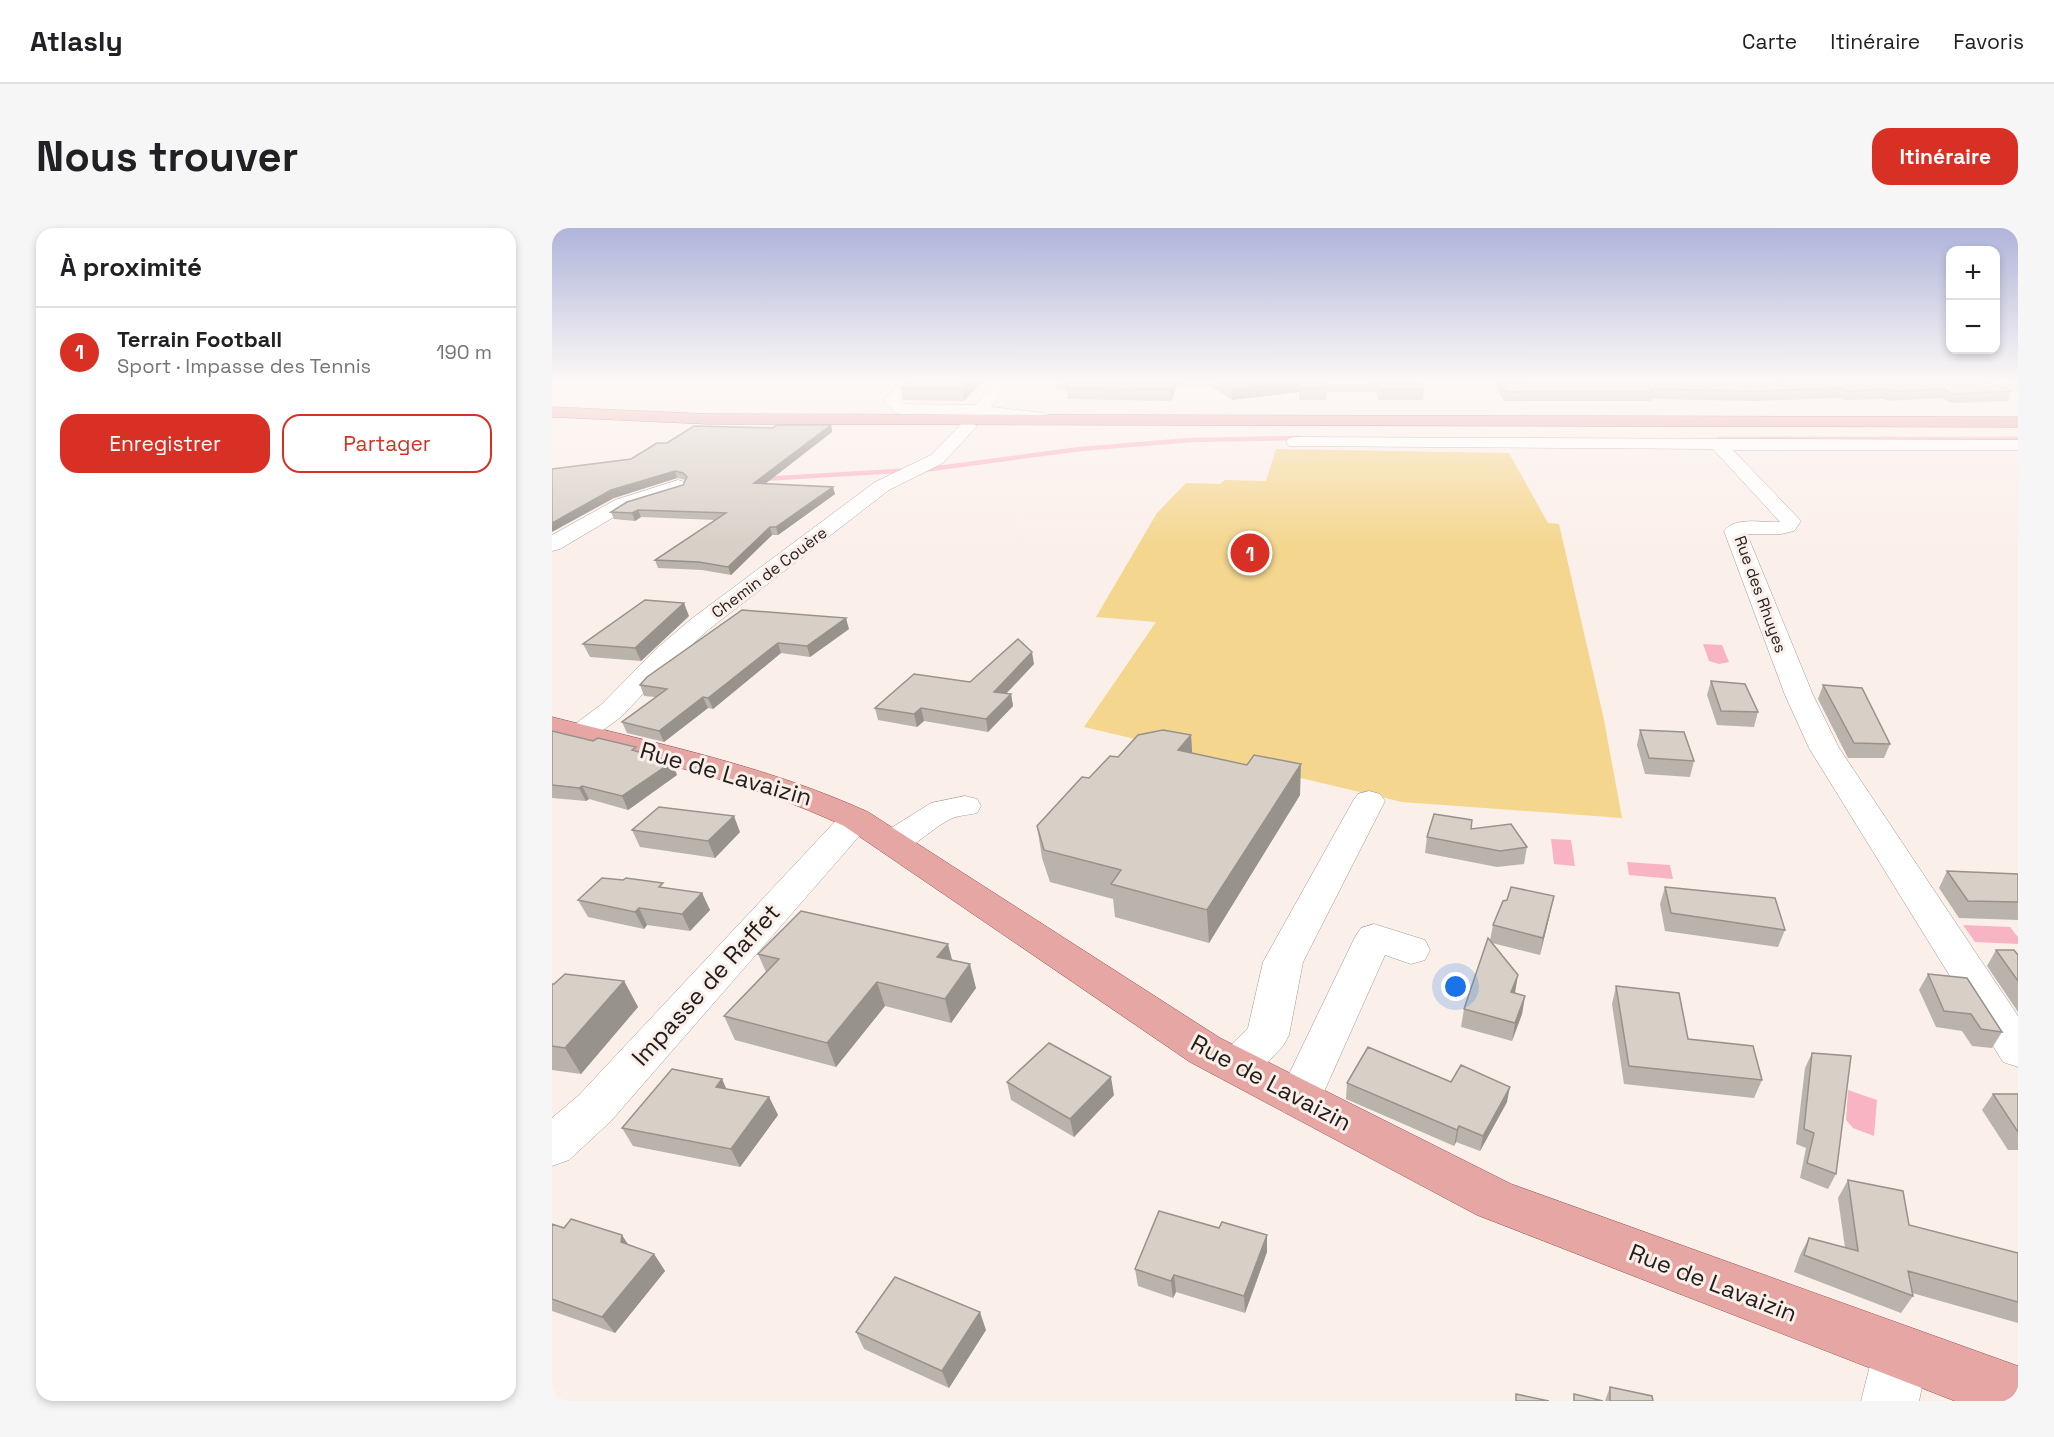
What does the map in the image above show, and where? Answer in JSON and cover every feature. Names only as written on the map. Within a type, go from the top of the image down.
[{"type":"main road","name":"Rue de Lavaizin","points":[[566,730],[740,773],[819,800],[856,819],[1205,1050],[1494,1200],[1895,1378],[2018,1395]]},
{"type":"street","name":"Chemin de Couère","points":[[566,730],[612,710],[664,656],[699,626],[882,486],[937,459],[958,437]]},
{"type":"street","points":[[1295,442],[2018,445]]},
{"type":"street","name":"Rue des Rhuyes","points":[[1728,445],[1720,448],[1791,521],[1787,526],[1780,528],[1742,528],[1735,531],[1824,748],[2018,1050]]},
{"type":"street","points":[[552,544],[622,504],[678,486]]},
{"type":"street","points":[[552,523],[584,524]]},
{"type":"street","points":[[1237,1067],[1268,1035],[1283,962],[1369,801]]},
{"type":"street","points":[[892,843],[943,810],[965,806]]},
{"type":"street","name":"Impasse de Raffet","points":[[552,1146],[595,1108],[856,819]]},
{"type":"street","points":[[1299,1099],[1374,937],[1411,950]]},
{"type":"shaded area","points":[[1276,449],[1509,453],[1548,523],[1559,524],[1604,720],[1622,818],[1402,802],[1084,727],[1156,622],[1096,617],[1157,513],[1186,483],[1220,484],[1225,480],[1266,481]]},
{"type":"shaded area","points":[[1703,644],[1722,645],[1729,662],[1719,664],[1709,661]]},
{"type":"shaded area","points":[[1551,839],[1571,840],[1575,866],[1554,864]]},
{"type":"shaded area","points":[[1627,862],[1670,865],[1673,879],[1629,875]]},
{"type":"shaded area","points":[[1963,925],[2010,927],[2018,937],[2018,944],[1975,942]]},
{"type":"shaded area","points":[[1848,1090],[1877,1100],[1874,1136],[1853,1128],[1846,1120]]},
{"type":"building","points":[[677,437],[815,437],[754,483],[833,487],[776,527],[770,527],[728,567],[699,562],[655,560],[726,513],[638,510],[632,513],[611,512],[627,502],[683,485],[687,477],[675,471],[611,490],[552,523],[552,469],[631,459],[657,443],[667,443]]},
{"type":"building","points":[[645,600],[684,603],[635,648],[583,644]]},
{"type":"building","points":[[742,610],[846,618],[807,646],[778,643],[708,698],[703,697],[659,731],[622,722],[667,689],[640,685],[647,677]]},
{"type":"building","points":[[1018,639],[1032,652],[994,692],[1011,694],[986,719],[921,708],[914,714],[875,708],[914,674],[970,682]]},
{"type":"building","points":[[1711,681],[1745,684],[1758,712],[1721,711]]},
{"type":"building","points":[[1823,685],[1862,688],[1890,744],[1854,743]]},
{"type":"building","points":[[1163,730],[1191,735],[1178,750],[1247,765],[1254,755],[1301,764],[1207,910],[1111,884],[1121,870],[1044,850],[1037,826],[1082,777],[1089,778],[1110,756],[1118,757],[1138,735]]},
{"type":"building","points":[[1640,730],[1684,732],[1694,761],[1649,758]]},
{"type":"building","points":[[552,731],[593,741],[598,738],[636,747],[632,750],[672,762],[622,796],[582,786],[579,788],[552,785]]},
{"type":"building","points":[[659,807],[734,816],[708,841],[632,830]]},
{"type":"building","points":[[1434,814],[1472,820],[1471,829],[1511,824],[1527,847],[1500,851],[1427,837]]},
{"type":"building","points":[[1947,871],[2018,874],[2018,902],[1968,901]]},
{"type":"building","points":[[602,878],[623,880],[626,878],[663,883],[659,887],[702,893],[682,914],[639,908],[635,912],[578,900]]},
{"type":"building","points":[[1511,887],[1554,896],[1543,938],[1493,925],[1503,901],[1507,900]]},
{"type":"building","points":[[1665,887],[1775,898],[1785,930],[1671,913]]},
{"type":"building","points":[[801,911],[948,944],[937,957],[970,964],[945,999],[877,982],[827,1043],[724,1016],[779,959],[758,954]]},
{"type":"building","points":[[1488,938],[1518,975],[1511,992],[1525,996],[1515,1023],[1464,1009]]},
{"type":"building","points":[[1996,950],[2014,950],[2018,955],[2018,981]]},
{"type":"building","points":[[565,974],[624,981],[565,1048],[552,1046],[552,984]]},
{"type":"building","points":[[1928,974],[1967,978],[2002,1032],[1981,1029],[1971,1014],[1944,1011]]},
{"type":"building","points":[[1616,986],[1679,993],[1688,1039],[1753,1046],[1762,1080],[1629,1066]]},
{"type":"building","points":[[1049,1043],[1111,1077],[1070,1119],[1007,1082]]},
{"type":"building","points":[[1368,1047],[1451,1082],[1461,1065],[1510,1087],[1483,1136],[1459,1126],[1457,1130],[1347,1083]]},
{"type":"building","points":[[1812,1053],[1851,1056],[1836,1174],[1807,1163],[1814,1133],[1804,1129]]},
{"type":"building","points":[[672,1069],[722,1079],[716,1087],[769,1097],[731,1149],[622,1128]]},
{"type":"building","points":[[1993,1094],[2018,1094],[2018,1132]]},
{"type":"building","points":[[1848,1180],[1903,1191],[1909,1225],[2018,1253],[2018,1302],[1908,1271],[1913,1296],[1804,1255],[1809,1238],[1858,1251]]},
{"type":"building","points":[[1159,1211],[1219,1228],[1222,1222],[1267,1235],[1244,1296],[1174,1275],[1171,1281],[1135,1269]]},
{"type":"building","points":[[571,1219],[622,1235],[621,1242],[654,1254],[602,1317],[552,1299],[552,1224],[564,1228]]},
{"type":"building","points":[[895,1277],[980,1312],[942,1371],[856,1332]]},
{"type":"building","points":[[1610,1387],[1652,1396],[1653,1401],[1610,1401]]},
{"type":"building","points":[[1516,1394],[1549,1401],[1516,1401]]},
{"type":"building","points":[[1574,1394],[1603,1401],[1574,1401]]},
{"type":"waterway","points":[[761,479],[931,469],[1080,449],[1191,440],[1300,438]]},
{"type":"waterway","points":[[1719,439],[2018,439]]},
{"type":"place","name":"Terrain Football","points":[[1250,553]]}]
